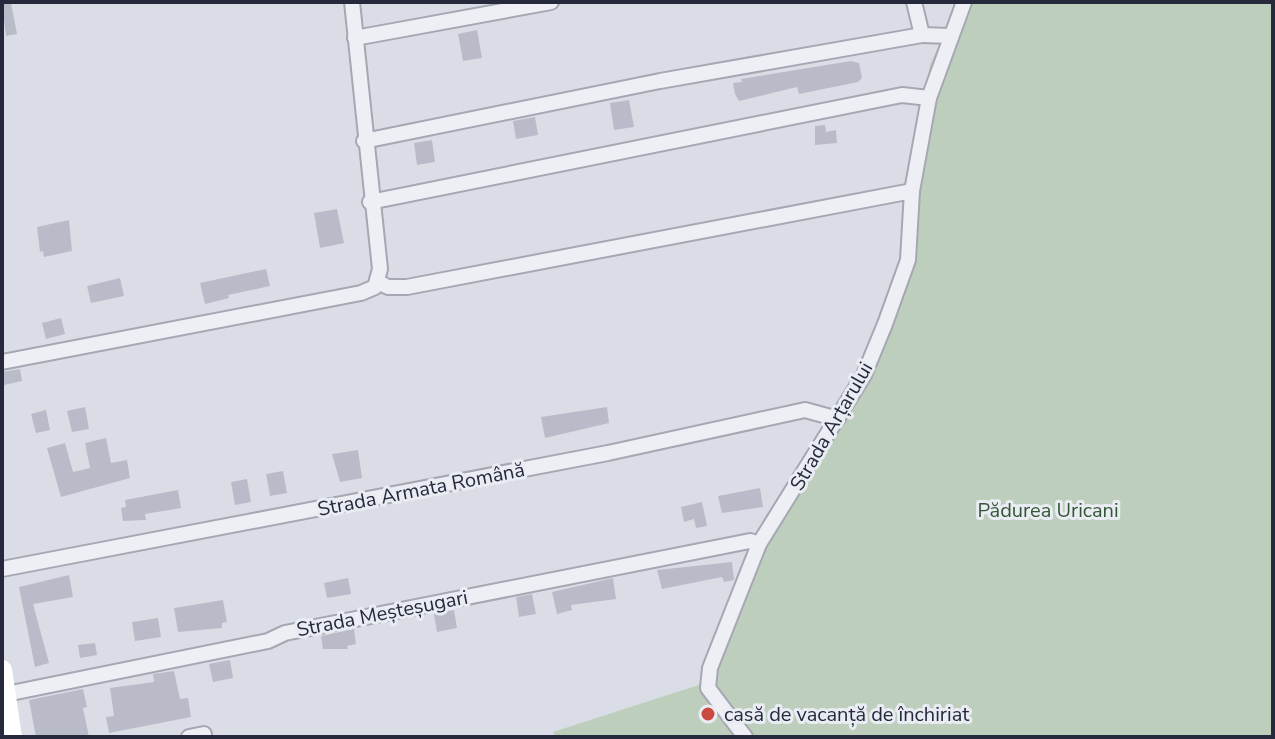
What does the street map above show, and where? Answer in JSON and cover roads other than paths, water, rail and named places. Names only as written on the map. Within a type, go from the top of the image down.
[{"type":"main road","points":[[2,670],[12,737]]},
{"type":"street","points":[[352,2],[378,282]]},
{"type":"street","points":[[355,38],[551,2]]},
{"type":"street","points":[[914,2],[922,35]]},
{"type":"street","name":"Strada Arțarului","points":[[745,737],[708,688],[707,681],[759,544],[864,375],[904,274],[912,191],[929,98],[964,2]]},
{"type":"street","points":[[364,141],[660,81],[922,35],[950,36]]},
{"type":"street","points":[[370,202],[902,95],[929,98]]},
{"type":"street","points":[[378,282],[388,287],[407,287],[912,191]]},
{"type":"street","points":[[2,362],[361,293],[378,282]]},
{"type":"street","name":"Strada Armata Română","points":[[2,569],[608,453],[805,410],[838,419]]},
{"type":"street","name":"Strada Meșteșugari","points":[[6,694],[268,641],[285,633],[424,604],[750,541],[759,544]]},
{"type":"place","name":"casă de vacanță de închiriat","points":[[708,714]]},
{"type":"park label","name":"Pădurea Uricani","points":[[1048,510]]}]
